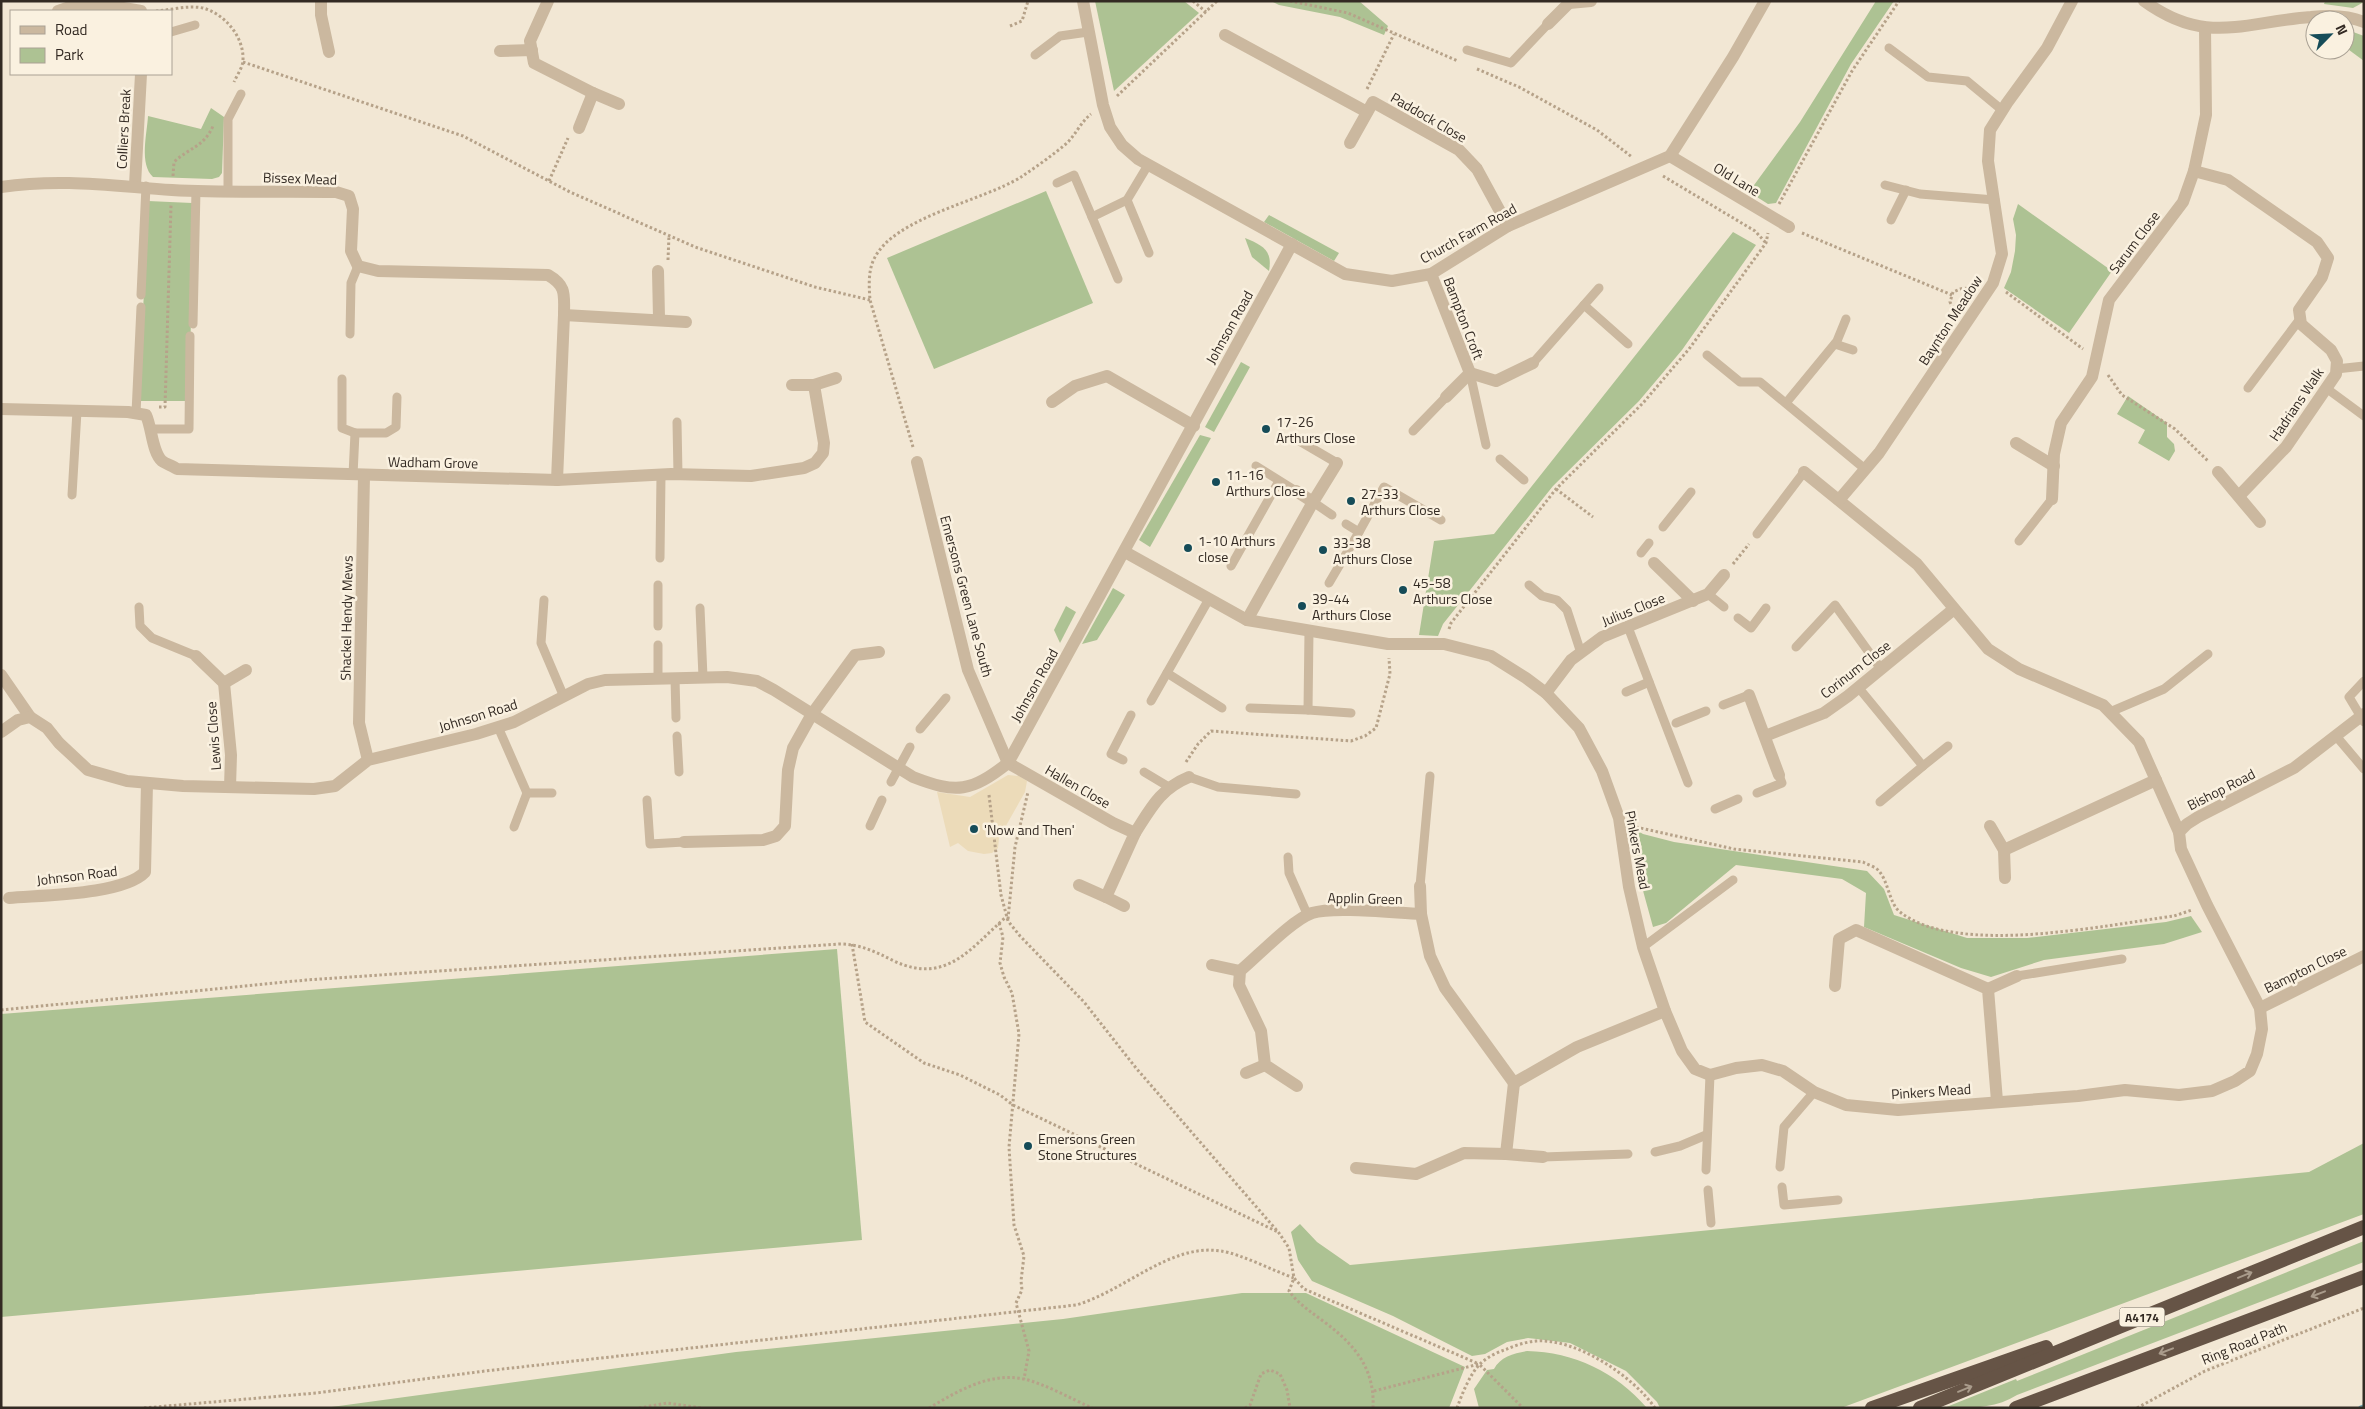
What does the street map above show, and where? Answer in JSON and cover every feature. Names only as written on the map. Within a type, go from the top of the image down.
[{"type":"highway","name":"A4174","points":[[1920,1408],[2364,1227]]},
{"type":"highway","points":[[2016,1408],[2364,1277]]},
{"type":"highway","points":[[1872,1408],[2213,1289]]},
{"type":"street","points":[[321,1],[321,15],[329,52]]},
{"type":"street","points":[[548,1],[530,41],[534,63],[619,104]]},
{"type":"street","name":"Church Farm Road","points":[[1083,1],[1103,105],[1110,127],[1122,145],[1148,165],[1345,274],[1392,281],[1431,274],[1508,226],[1670,156]]},
{"type":"street","points":[[1548,24],[1569,2],[1591,1]]},
{"type":"street","name":"Baynton Meadow","points":[[1839,500],[1879,453],[1993,283],[2002,254],[1988,161],[1990,130],[2002,110],[2047,48],[2072,1]]},
{"type":"street","points":[[2144,1],[2165,16],[2205,28],[2239,28],[2282,19],[2331,15],[2363,20]]},
{"type":"street","points":[[60,10],[68,5],[98,3],[136,10]]},
{"type":"street","points":[[1670,156],[1733,57],[1761,3]]},
{"type":"street","name":"Sarum Close","points":[[2052,498],[2054,466],[2061,423],[2092,377],[2109,300],[2183,202],[2194,171],[2206,115],[2205,28]]},
{"type":"street","points":[[1225,34],[1362,110],[1350,143]]},
{"type":"street","points":[[500,51],[532,50]]},
{"type":"street","name":"Colliers Break","points":[[140,75],[140,186]]},
{"type":"street","points":[[579,128],[593,93]]},
{"type":"street","name":"Paddock Close","points":[[1362,110],[1372,102],[1459,150],[1477,169],[1508,226]]},
{"type":"street","name":"Old Lane","points":[[1670,156],[1789,228]]},
{"type":"street","points":[[2194,171],[2228,180],[2317,242],[2328,258],[2322,277],[2299,310],[2300,319]]},
{"type":"street","name":"Bissex Mead","points":[[1,187],[36,182],[196,190],[336,192],[349,196],[353,209],[351,251],[358,266]]},
{"type":"street","name":"Johnson Road","points":[[1,675],[30,717],[47,728],[59,743],[88,770],[126,781],[230,787],[314,789],[335,786],[368,760],[514,722],[588,684],[605,680],[726,676],[757,682],[774,690],[913,777],[937,786],[956,789],[968,787],[987,779],[1008,763],[1292,244]]},
{"type":"street","points":[[358,266],[378,270],[548,275],[558,281],[564,290],[564,315],[557,480]]},
{"type":"street","points":[[658,272],[659,318]]},
{"type":"street","name":"Bampton Croft","points":[[1431,274],[1470,373]]},
{"type":"street","points":[[564,315],[659,318],[686,322]]},
{"type":"street","name":"Hadrians Walk","points":[[2239,496],[2286,447],[2336,374],[2337,361],[2331,350],[2301,324],[2300,319]]},
{"type":"street","name":"Bampton Croft","points":[[1470,373],[1496,381],[1533,364]]},
{"type":"street","name":"Bampton Croft","points":[[1446,397],[1470,373]]},
{"type":"street","points":[[1052,402],[1075,386],[1107,376],[1194,426]]},
{"type":"street","points":[[792,385],[814,385],[836,378]]},
{"type":"street","name":"Wadham Grove","points":[[152,429],[154,446],[162,461],[177,468],[557,480],[678,474],[751,476],[804,468],[815,462],[824,453],[824,442],[814,385]]},
{"type":"street","points":[[1,409],[136,413],[146,415],[152,429]]},
{"type":"street","points":[[2016,443],[2054,466]]},
{"type":"street","name":"Emersons Green Lane South","points":[[918,462],[968,670],[1008,763]]},
{"type":"street","points":[[1247,620],[1313,502],[1337,464]]},
{"type":"street","points":[[1804,472],[1917,564],[1988,649],[2019,670],[2103,705],[2139,742],[2179,832],[2181,849],[2207,905],[2260,1008]]},
{"type":"street","points":[[2218,472],[2260,522]]},
{"type":"street","name":"Shackel Hendy Mews","points":[[358,475],[359,723],[368,760]]},
{"type":"street","points":[[1296,491],[1313,502]]},
{"type":"street","name":"Pinkers Mead","points":[[1125,552],[1247,620],[1388,644],[1444,644],[1491,656],[1546,693],[1579,728],[1602,771],[1619,818],[1629,887],[1644,947],[1665,1011],[1682,1051],[1695,1069],[1710,1075],[1736,1068],[1762,1065],[1782,1071],[1814,1092],[1846,1105],[1898,1110],[2078,1096],[2125,1090],[2179,1095],[2212,1091],[2250,1072],[2257,1054],[2262,1030],[2260,1008]]},
{"type":"street","name":"Julius Close","points":[[1654,563],[1693,601]]},
{"type":"street","name":"Julius Close","points":[[1546,693],[1571,660],[1602,637],[1708,594],[1724,575]]},
{"type":"street","name":"Corinum Close","points":[[1764,736],[1824,712],[1881,669],[1954,609]]},
{"type":"street","points":[[684,842],[762,840],[776,836],[785,826],[788,770],[793,748],[812,714],[855,655],[879,652]]},
{"type":"street","name":"Lewis Close","points":[[196,656],[224,683],[231,755],[230,787]]},
{"type":"street","name":"Lewis Close","points":[[224,683],[246,670]]},
{"type":"street","points":[[1749,695],[1779,775]]},
{"type":"street","points":[[1,732],[18,720],[30,717]]},
{"type":"street","name":"Bishop Road","points":[[2179,832],[2186,824],[2198,817],[2294,768],[2362,718]]},
{"type":"street","name":"Hallen Close","points":[[1008,763],[1135,834]]},
{"type":"street","points":[[1106,897],[1135,834],[1158,798],[1171,785],[1189,777]]},
{"type":"street","points":[[2004,850],[2156,780]]},
{"type":"street","name":"Johnson Road","points":[[9,898],[115,888],[139,879],[145,872],[147,783]]},
{"type":"street","points":[[1990,826],[2004,850],[2005,878]]},
{"type":"street","points":[[1080,885],[1124,906]]},
{"type":"street","name":"Applin Green","points":[[1420,886],[1421,914],[1430,956],[1445,988],[1514,1083]]},
{"type":"street","name":"Applin Green","points":[[1240,971],[1296,924],[1313,913],[1334,910],[1421,914]]},
{"type":"street","points":[[1835,986],[1839,939],[1856,930],[1988,989],[2017,976]]},
{"type":"street","name":"Bampton Close","points":[[2260,1008],[2364,956]]},
{"type":"street","points":[[1212,965],[1240,971],[1239,984],[1261,1032],[1265,1065],[1297,1086]]},
{"type":"street","points":[[1988,989],[1997,1101]]},
{"type":"street","points":[[1506,1154],[1514,1083],[1578,1047],[1665,1011]]},
{"type":"street","points":[[1246,1073],[1265,1065]]},
{"type":"street","points":[[1356,1168],[1416,1174],[1464,1153],[1543,1157]]},
{"type":"lane","points":[[1467,50],[1512,63],[1548,24]]},
{"type":"lane","points":[[172,32],[195,25]]},
{"type":"lane","points":[[1036,55],[1060,36],[1088,32]]},
{"type":"lane","points":[[1889,48],[1928,77],[1968,81],[2002,110]]},
{"type":"lane","points":[[228,190],[228,119],[241,94]]},
{"type":"lane","points":[[1092,217],[1127,200],[1148,165]]},
{"type":"lane","points":[[1057,183],[1074,175],[1118,278]]},
{"type":"lane","points":[[1885,185],[1920,194],[1994,200]]},
{"type":"lane","points":[[140,186],[141,295]]},
{"type":"lane","points":[[193,324],[196,190]]},
{"type":"lane","points":[[1891,220],[1906,190]]},
{"type":"lane","points":[[1127,200],[1149,253]]},
{"type":"lane","points":[[350,334],[352,283],[358,266]]},
{"type":"lane","points":[[1533,364],[1599,288]]},
{"type":"lane","points":[[1584,305],[1628,344]]},
{"type":"lane","points":[[136,413],[141,307]]},
{"type":"lane","points":[[1786,403],[1835,344],[1846,319]]},
{"type":"lane","points":[[2248,388],[2300,319]]},
{"type":"lane","points":[[152,429],[189,429],[190,336]]},
{"type":"lane","points":[[1835,344],[1853,350]]},
{"type":"lane","points":[[1707,355],[1740,382],[1760,382],[1866,469]]},
{"type":"lane","points":[[2336,369],[2364,366]]},
{"type":"lane","points":[[1470,373],[1486,446]]},
{"type":"lane","points":[[342,379],[342,428],[355,433],[386,433],[396,427],[397,398]]},
{"type":"lane","points":[[2326,388],[2364,416]]},
{"type":"lane","points":[[1412,431],[1446,397]]},
{"type":"lane","points":[[72,495],[77,411]]},
{"type":"lane","points":[[677,422],[678,474]]},
{"type":"lane","points":[[355,433],[358,475]]},
{"type":"lane","points":[[1296,439],[1337,464]]},
{"type":"lane","points":[[1500,459],[1524,480]]},
{"type":"lane","points":[[1256,466],[1296,491]]},
{"type":"lane","points":[[1757,534],[1804,472]]},
{"type":"lane","points":[[660,558],[661,475]]},
{"type":"lane","points":[[1231,566],[1279,481]]},
{"type":"lane","points":[[1329,583],[1384,487],[1441,520]]},
{"type":"lane","points":[[1663,527],[1690,492]]},
{"type":"lane","points":[[2019,541],[2052,498]]},
{"type":"lane","points":[[1313,502],[1332,515]]},
{"type":"lane","points":[[1346,524],[1359,532]]},
{"type":"lane","points":[[1640,553],[1649,543]]},
{"type":"lane","points":[[658,585],[658,626]]},
{"type":"lane","points":[[1529,585],[1542,596],[1557,600],[1567,610],[1580,653]]},
{"type":"lane","points":[[1708,594],[1724,607]]},
{"type":"lane","points":[[1151,700],[1210,599]]},
{"type":"lane","points":[[544,600],[541,643],[564,697]]},
{"type":"lane","points":[[1796,647],[1834,605],[1881,669]]},
{"type":"lane","points":[[139,606],[140,626],[152,638],[196,656]]},
{"type":"lane","points":[[700,608],[703,677]]},
{"type":"lane","points":[[1738,618],[1751,628],[1766,608]]},
{"type":"lane","points":[[1628,627],[1688,783]]},
{"type":"lane","points":[[1308,710],[1309,631]]},
{"type":"lane","points":[[658,646],[658,679]]},
{"type":"lane","points":[[2110,712],[2164,689],[2208,654]]},
{"type":"lane","points":[[1166,673],[1222,708]]},
{"type":"lane","points":[[675,678],[676,718]]},
{"type":"lane","points":[[2362,718],[2348,697],[2364,681]]},
{"type":"lane","points":[[1626,692],[1649,682]]},
{"type":"lane","points":[[1858,687],[1922,766]]},
{"type":"lane","points":[[1723,704],[1749,695]]},
{"type":"lane","points":[[920,729],[946,698]]},
{"type":"lane","points":[[1250,708],[1351,713]]},
{"type":"lane","points":[[1676,723],[1706,711]]},
{"type":"lane","points":[[1124,760],[1111,754],[1131,715]]},
{"type":"lane","points":[[498,727],[527,793],[514,827]]},
{"type":"lane","points":[[677,736],[679,772]]},
{"type":"lane","points":[[2336,736],[2364,769]]},
{"type":"lane","points":[[1880,802],[1948,746]]},
{"type":"lane","points":[[891,782],[910,747]]},
{"type":"lane","points":[[1144,772],[1171,785]]},
{"type":"lane","points":[[1757,792],[1782,783],[1779,775]]},
{"type":"lane","points":[[1420,886],[1430,776]]},
{"type":"lane","points":[[1189,777],[1218,787],[1296,794]]},
{"type":"lane","points":[[527,793],[552,793]]},
{"type":"lane","points":[[1715,809],[1738,799]]},
{"type":"lane","points":[[647,800],[650,844],[684,842]]},
{"type":"lane","points":[[870,826],[882,800]]},
{"type":"lane","points":[[1288,857],[1289,873],[1308,916]]},
{"type":"lane","points":[[1644,947],[1733,880]]},
{"type":"lane","points":[[2017,976],[2122,959]]},
{"type":"lane","points":[[1706,1170],[1706,1134],[1710,1075]]},
{"type":"lane","points":[[1780,1167],[1784,1127],[1814,1092]]},
{"type":"lane","points":[[1655,1152],[1680,1146],[1706,1134]]},
{"type":"lane","points":[[1543,1157],[1628,1154]]},
{"type":"lane","points":[[1782,1187],[1784,1205],[1838,1200]]},
{"type":"lane","points":[[1708,1190],[1710,1223]]},
{"type":"path","points":[[1010,26],[1022,21],[1028,1]]},
{"type":"path","points":[[1193,1],[1206,12]]},
{"type":"path","points":[[918,462],[870,300],[869,278],[874,258],[890,238],[912,225],[1019,178],[1068,142],[1084,120],[1119,95],[1217,1]]},
{"type":"path","points":[[1290,1],[1348,12],[1465,64]]},
{"type":"path","points":[[1444,644],[1451,623],[1556,489],[1644,403],[1689,349],[1766,243],[1772,217],[1852,70],[1899,1]]},
{"type":"path","points":[[1362,110],[1394,34]]},
{"type":"path","points":[[243,62],[463,136],[549,181],[695,247],[815,287],[870,300]]},
{"type":"path","points":[[1474,68],[1518,87],[1597,130],[1646,166],[1755,231],[1766,243]]},
{"type":"path","points":[[549,181],[570,134],[579,128]]},
{"type":"path","points":[[1789,228],[1952,295]]},
{"type":"path","points":[[1556,489],[1593,517]]},
{"type":"path","points":[[1724,575],[1757,534]]},
{"type":"path","points":[[1171,785],[1198,744],[1211,731],[1351,741],[1366,736],[1376,728],[1390,674],[1388,644]]},
{"type":"path","points":[[1008,921],[1015,846],[1032,777]]},
{"type":"path","points":[[987,779],[1001,895],[1008,921],[1084,1002],[1136,1068],[1279,1233],[1289,1248],[1294,1278],[1289,1291],[1297,1301],[1329,1326],[1355,1350],[1368,1369],[1374,1391],[1373,1408]]},
{"type":"path","points":[[1619,818],[1639,829],[1734,849],[1863,862],[1879,870],[1899,911],[1931,927],[1973,935],[2014,936],[2174,916],[2207,905]]},
{"type":"path","points":[[1,1010],[306,980],[852,944],[867,948],[910,968],[928,969],[945,967],[961,957],[1006,917]]},
{"type":"path","points":[[999,923],[1003,937],[1000,964],[1012,993],[1019,1034],[1009,1147],[1014,1225],[1024,1256],[1021,1281],[1022,1290],[1016,1303],[1030,1351],[1024,1379]]},
{"type":"path","points":[[852,944],[865,1022],[924,1063],[960,1074],[1000,1095],[1013,1105],[1279,1233]]},
{"type":"path","points":[[144,1408],[316,1393],[485,1371],[1017,1310],[1076,1305],[1091,1301],[1117,1289],[1178,1254],[1198,1250],[1222,1251],[1294,1278],[1304,1289],[1479,1364],[1523,1408]]},
{"type":"path","name":"Ring Road Path","points":[[2136,1408],[2205,1371],[2364,1308]]},
{"type":"path","points":[[1374,1391],[1479,1364],[1496,1353],[1516,1345],[1538,1341],[1568,1346],[1614,1367],[1646,1394],[1656,1408]]},
{"type":"path","points":[[1457,1408],[1479,1364]]},
{"type":"path","points":[[1245,1408],[1250,1405],[1261,1374],[1270,1370],[1280,1374],[1287,1390],[1290,1408]]},
{"type":"path","points":[[929,1408],[960,1390],[998,1378],[1024,1379],[1092,1408]]},
{"type":"path","points":[[639,1408],[667,1403],[702,1408]]},
{"type":"green space","points":[[1095,1],[1184,1],[1199,13],[1114,91]]},
{"type":"green space","points":[[1271,1],[1359,1],[1388,26],[1384,35],[1340,17],[1279,5]]},
{"type":"green space","points":[[1876,1],[1894,1],[1851,64],[1776,203],[1768,204],[1749,192],[1800,122]]},
{"type":"green space","points":[[2325,1],[2364,2],[2353,8],[2324,4]]},
{"type":"green space","points":[[2355,33],[2364,36],[2364,61],[2355,54]]},
{"type":"green space","points":[[211,108],[224,117],[222,173],[219,177],[212,179],[153,177],[146,165],[145,157],[148,116],[201,129]]},
{"type":"green space","points":[[1046,191],[1093,303],[934,369],[887,258]]},
{"type":"green space","points":[[148,201],[192,203],[190,401],[139,401]]},
{"type":"green space","points":[[2018,204],[2112,271],[2069,333],[2004,288],[2011,272],[2015,251],[2016,235],[2013,219]]},
{"type":"green space","points":[[1269,215],[1339,253],[1334,261],[1264,222]]},
{"type":"green space","points":[[1733,232],[1756,245],[1682,350],[1639,401],[1553,486],[1443,624],[1438,636],[1419,635],[1434,541],[1494,534]]},
{"type":"green space","points":[[1245,238],[1261,246],[1268,253],[1269,271],[1252,257]]},
{"type":"green space","points":[[1241,362],[1250,367],[1214,432],[1205,427]]},
{"type":"green space","points":[[2128,396],[2167,423],[2167,437],[2174,444],[2175,451],[2169,461],[2138,443],[2145,430],[2117,414]]},
{"type":"green space","points":[[1200,435],[1211,438],[1150,547],[1139,540]]},
{"type":"green space","points":[[1113,588],[1125,595],[1097,640],[1082,644]]},
{"type":"green space","points":[[1066,606],[1076,612],[1060,643],[1054,630]]},
{"type":"green space","points":[[1633,828],[1643,834],[1674,842],[1867,871],[1884,889],[1894,915],[1967,938],[2027,938],[2166,922],[2191,916],[2202,932],[2164,944],[2044,960],[1991,977],[1961,968],[1864,927],[1866,893],[1842,879],[1736,865],[1666,923],[1653,927],[1634,858]]},
{"type":"green space","points":[[837,949],[862,1240],[1,1317],[1,1014]]},
{"type":"green space","points":[[2364,1143],[2364,1214],[1841,1408],[1660,1408],[1657,1402],[1626,1371],[1570,1343],[1528,1338],[1507,1342],[1485,1354],[1472,1356],[1393,1316],[1312,1281],[1298,1260],[1291,1232],[1300,1224],[1317,1242],[1350,1265],[2309,1172]]},
{"type":"green space","points":[[2364,1241],[2364,1262],[2017,1395],[2009,1400],[1982,1407],[1944,1408],[2016,1379],[2017,1381]]},
{"type":"green space","points":[[1242,1293],[1306,1293],[1465,1367],[1449,1408],[324,1408],[736,1352],[1063,1319]]},
{"type":"green space","points":[[1527,1351],[1561,1355],[1593,1366],[1622,1384],[1647,1408],[1479,1408],[1474,1389],[1487,1370],[1494,1369],[1500,1361],[1508,1356]]},
{"type":"shaded area","points":[[1008,775],[1019,776],[1027,781],[1025,792],[999,838],[998,848],[992,853],[984,854],[968,851],[958,843],[950,847],[937,792],[970,797]]},
{"type":"place","name":"17-26 Arthurs Close","points":[[1266,429]]},
{"type":"place","name":"11-16 Arthurs Close","points":[[1216,482]]},
{"type":"place","name":"27-33 Arthurs Close","points":[[1351,501]]},
{"type":"place","name":"1-10 Arthurs close","points":[[1188,548]]},
{"type":"place","name":"33-38 Arthurs Close","points":[[1323,550]]},
{"type":"place","name":"45-58 Arthurs Close","points":[[1403,590]]},
{"type":"place","name":"39-44 Arthurs Close","points":[[1302,606]]},
{"type":"place","name":"'Now and Then'","points":[[974,829]]},
{"type":"place","name":"Emersons Green Stone Structures","points":[[1028,1146]]}]
